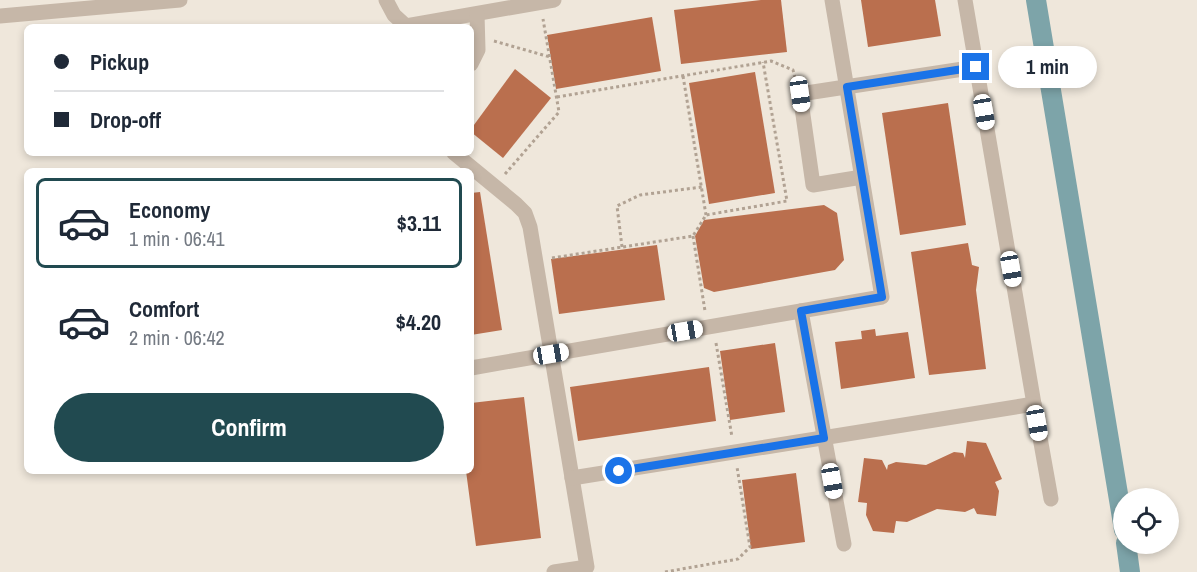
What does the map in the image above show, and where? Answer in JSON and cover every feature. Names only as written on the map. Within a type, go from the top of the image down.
[{"type":"street","points":[[0,16],[180,0]]},
{"type":"street","points":[[386,0],[394,15],[404,24]]},
{"type":"street","points":[[474,367],[882,297],[832,0]]},
{"type":"street","points":[[965,0],[1051,499]]},
{"type":"street","points":[[418,24],[547,1]]},
{"type":"street","points":[[474,58],[478,50],[479,36],[477,14]]},
{"type":"street","points":[[862,177],[813,185],[800,94],[976,67]]},
{"type":"street","points":[[458,156],[472,168]]},
{"type":"street","points":[[474,170],[525,213],[530,227],[587,567],[554,572]]},
{"type":"street","points":[[801,311],[844,544]]},
{"type":"street","points":[[572,478],[1034,404]]},
{"type":"path","points":[[494,186],[559,112],[550,57],[547,1]]},
{"type":"path","points":[[479,36],[550,57]]},
{"type":"path","points":[[557,97],[771,61],[793,70],[800,94]]},
{"type":"path","points":[[706,215],[787,201],[764,62]]},
{"type":"path","points":[[665,572],[738,559],[750,547],[735,453],[693,236],[706,215],[683,76]]},
{"type":"path","points":[[622,247],[617,207],[640,195],[702,187]]},
{"type":"path","points":[[536,261],[693,236]]},
{"type":"building","points":[[761,0],[781,0],[787,52],[681,64],[674,10]]},
{"type":"building","points":[[861,0],[935,0],[941,36],[868,47]]},
{"type":"building","points":[[652,17],[661,71],[556,89],[547,35]]},
{"type":"building","points":[[515,69],[551,98],[503,158],[474,134],[474,125]]},
{"type":"building","points":[[755,72],[775,193],[709,204],[689,83]]},
{"type":"building","points":[[948,103],[966,225],[900,235],[882,113]]},
{"type":"building","points":[[480,192],[502,330],[474,335],[474,193]]},
{"type":"building","points":[[824,205],[837,213],[844,260],[835,270],[714,292],[704,288],[695,236],[704,220]]},
{"type":"building","points":[[968,243],[972,265],[979,267],[976,290],[986,369],[929,375],[911,252]]},
{"type":"building","points":[[657,245],[665,300],[559,314],[551,259]]},
{"type":"building","points":[[875,329],[876,336],[908,332],[915,378],[841,389],[835,342],[862,339],[861,331]]},
{"type":"building","points":[[775,343],[785,412],[730,420],[720,351]]},
{"type":"building","points":[[709,367],[716,421],[578,441],[570,387]]},
{"type":"building","points":[[524,397],[541,538],[476,546],[466,474],[474,474],[474,403]]},
{"type":"building","points":[[967,441],[986,443],[1002,479],[995,482],[999,491],[996,516],[977,514],[974,508],[965,512],[937,509],[907,522],[896,521],[894,533],[873,531],[866,515],[867,503],[858,502],[864,458],[882,460],[887,470],[888,465],[896,462],[926,465],[954,452],[963,453],[965,458]]},
{"type":"building","points":[[796,473],[805,542],[751,549],[742,480]]},
{"type":"waterway","points":[[1036,0],[1117,488]]},
{"type":"waterway","points":[[1128,554],[1130,572]]},
{"type":"route","points":[[619,471],[824,438],[801,311],[882,297],[847,87],[976,67]]}]
